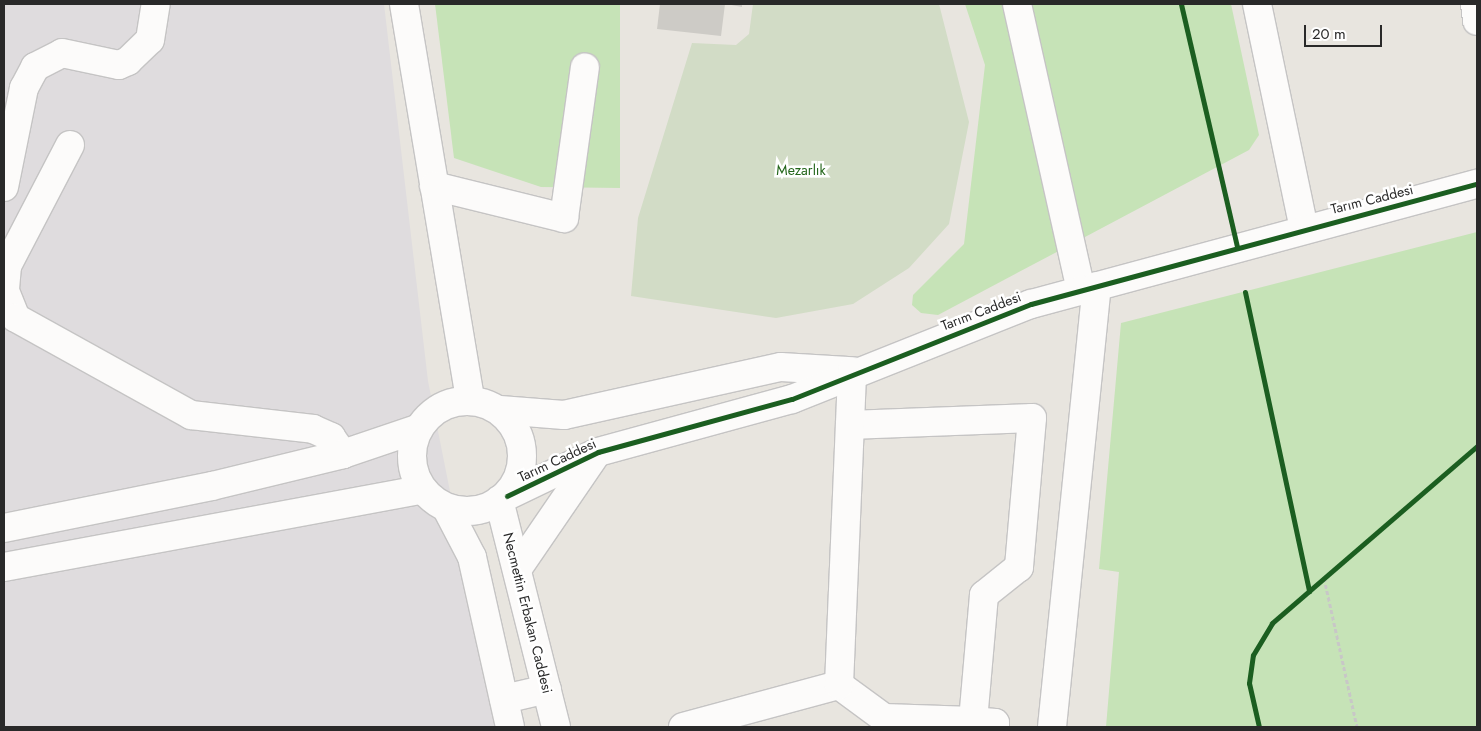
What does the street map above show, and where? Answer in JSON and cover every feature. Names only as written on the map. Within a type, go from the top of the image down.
[{"type":"street","points":[[4,186],[24,88],[35,68],[62,53],[119,65],[128,61],[150,40],[156,4]]},
{"type":"street","points":[[404,4],[470,399]]},
{"type":"street","points":[[1017,4],[1089,288],[1052,727]]},
{"type":"street","points":[[1257,4],[1304,228]]},
{"type":"street","points":[[1475,4],[1477,21]]},
{"type":"street","points":[[434,186],[564,218],[586,67]]},
{"type":"street","points":[[70,145],[12,254],[4,278],[9,305],[16,318],[191,415],[313,429],[331,437],[344,454]]},
{"type":"street","name":"Tarım Caddesi","points":[[503,498],[598,452],[792,399],[852,371],[1030,304],[1304,228],[1477,184]]},
{"type":"street","name":"Tarım Caddesi","points":[[500,410],[564,416],[781,367],[852,371]]},
{"type":"street","points":[[839,685],[852,371]]},
{"type":"street","points":[[4,528],[344,454],[417,429],[439,406],[470,399],[500,410],[520,435],[522,467],[503,498],[479,511],[447,509]]},
{"type":"street","points":[[839,685],[884,718],[908,723],[984,724],[984,595],[1019,567],[1032,418],[850,425]]},
{"type":"street","points":[[417,429],[410,460],[421,490],[447,509],[472,558],[510,727]]},
{"type":"street","points":[[518,568],[598,452]]},
{"type":"street","points":[[4,567],[421,490]]},
{"type":"street","name":"Necmettin Erbakan Caddesi","points":[[503,498],[556,727]]},
{"type":"street","points":[[683,727],[839,685]]},
{"type":"street","points":[[504,700],[547,689]]},
{"type":"path","points":[[1316,585],[1331,572]]},
{"type":"path","points":[[1324,578],[1357,727]]},
{"type":"shaded area","points":[[4,4],[384,4],[428,381],[497,727],[4,727]]},
{"type":"green space","points":[[435,4],[620,4],[620,188],[541,187],[454,158]]},
{"type":"green space","name":"Mezarlık","points":[[753,4],[939,4],[969,122],[949,224],[909,268],[853,304],[776,318],[631,296],[638,218],[692,43],[736,45],[749,34]]},
{"type":"green space","points":[[965,4],[1231,4],[1259,135],[1249,150],[938,315],[921,313],[912,305],[913,295],[964,244],[985,65]]},
{"type":"green space","points":[[1477,232],[1477,727],[1106,727],[1119,572],[1099,569],[1121,323]]},
{"type":"building","points":[[660,4],[725,4],[721,36],[657,29]]},
{"type":"building","points":[[726,4],[742,4],[742,7]]},
{"type":"cycle path","points":[[1181,4],[1237,247]]},
{"type":"cycle path","points":[[507,496],[598,452],[792,399],[1031,304],[1477,184]]},
{"type":"cycle path","points":[[1245,292],[1309,591]]},
{"type":"cycle path","points":[[1259,727],[1249,683],[1253,655],[1272,623],[1477,446]]}]
